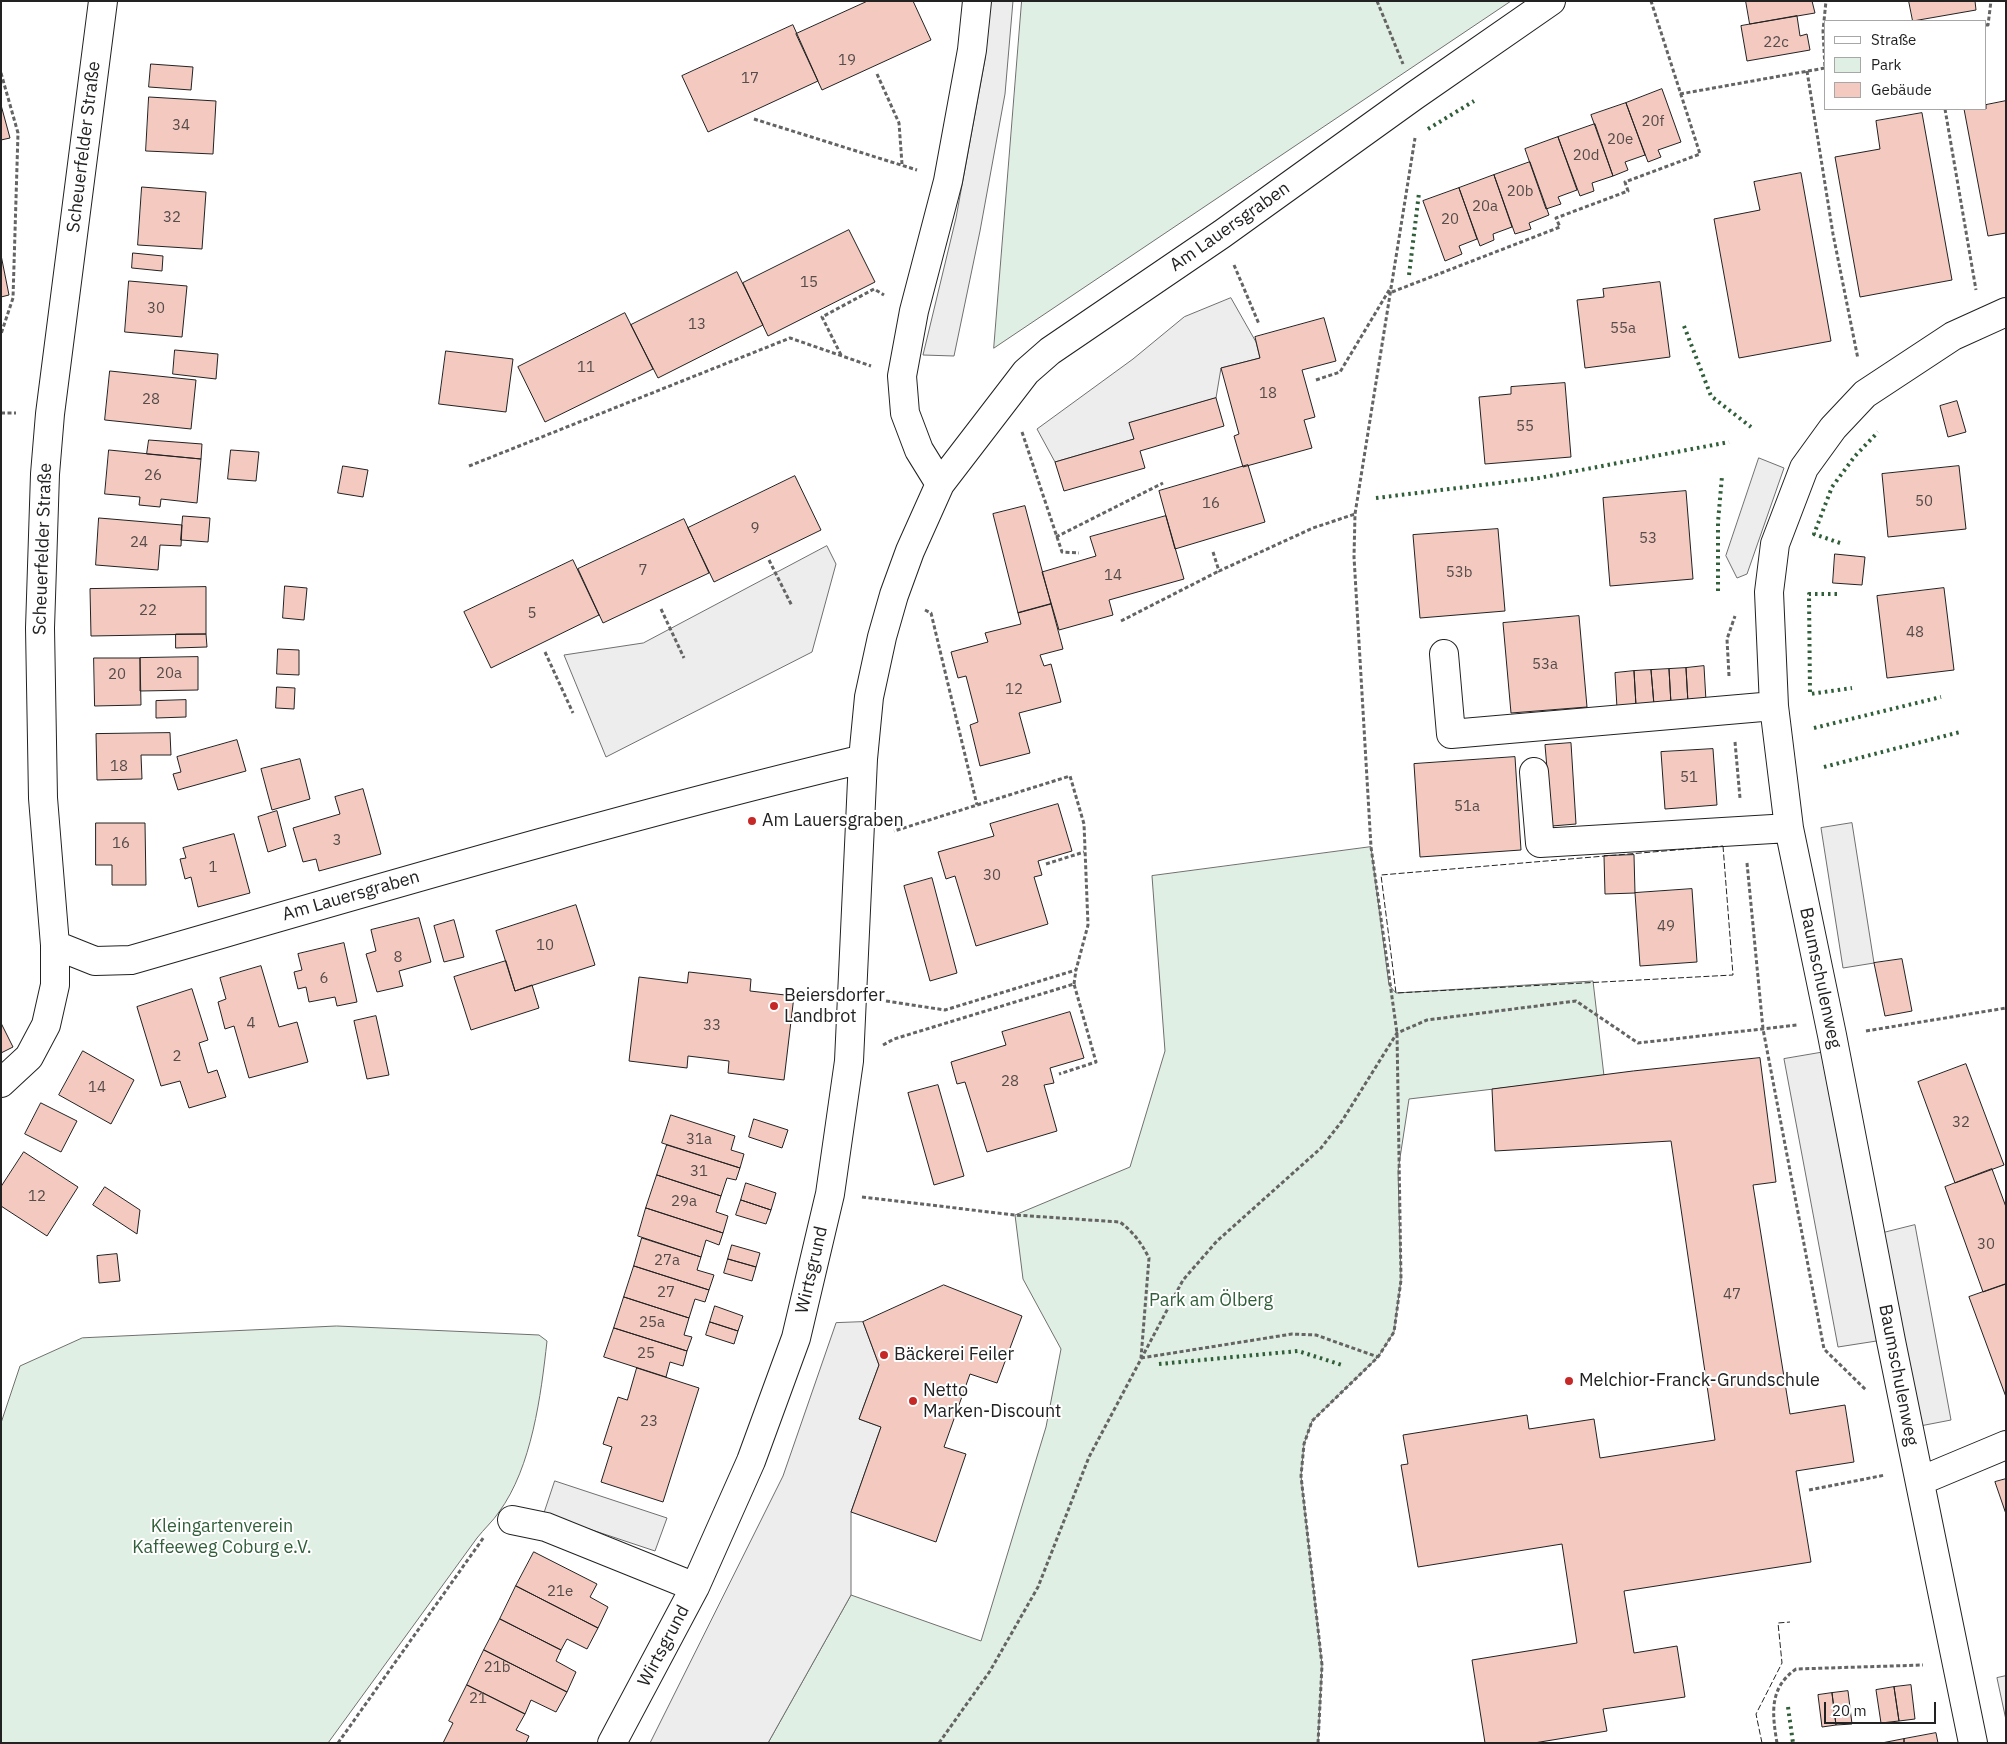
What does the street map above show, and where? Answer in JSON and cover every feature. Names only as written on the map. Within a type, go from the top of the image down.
[{"type":"street","name":"Scheuerfelder Straße","points":[[1,1083],[29,1057],[46,1025],[55,985],[55,945],[43,798],[40,628],[45,474],[50,414],[103,1]]},
{"type":"street","points":[[940,484],[919,450],[905,412],[902,376],[914,311],[948,181],[972,50],[977,1]]},
{"type":"street","name":"Am Lauersgraben","points":[[55,945],[95,961],[132,960],[557,838],[730,791],[863,759],[869,697],[882,636],[891,603],[910,551],[940,484],[1026,372],[1050,351],[1222,234],[1410,84],[1551,1]]},
{"type":"street","name":"Baumschulenweg","points":[[1973,1743],[1789,828],[1774,706],[1769,592],[1775,544],[1804,468],[1833,428],[1865,394],[1952,336],[1994,317]]},
{"type":"street","points":[[1444,654],[1451,734],[1774,706]]},
{"type":"street","name":"Wirtsgrund","points":[[612,1743],[695,1587],[750,1461],[796,1338],[830,1194],[849,1061],[863,759]]},
{"type":"street","points":[[1534,772],[1540,843],[1789,828]]},
{"type":"street","points":[[1919,1475],[2006,1445]]},
{"type":"street","points":[[512,1520],[546,1527],[695,1587]]},
{"type":"path","points":[[1318,1743],[1322,1665],[1301,1476],[1304,1444],[1312,1421],[1378,1357],[1394,1332],[1401,1280],[1396,1033],[1371,847],[1354,557],[1355,514],[1392,292],[1416,130],[1410,84],[1377,1]]},
{"type":"path","points":[[1392,292],[1560,227],[1556,218],[1628,191],[1625,182],[1700,154],[1650,1]]},
{"type":"path","points":[[1824,20],[1826,1]]},
{"type":"path","points":[[1987,26],[1991,1]]},
{"type":"path","points":[[1824,21],[1824,44]]},
{"type":"path","points":[[1680,94],[1824,68]]},
{"type":"path","points":[[1807,71],[1833,234],[1865,394]]},
{"type":"path","points":[[1,73],[18,133],[13,298],[1,334]]},
{"type":"path","points":[[877,74],[899,123],[902,164]]},
{"type":"path","points":[[1945,110],[1994,317]]},
{"type":"path","points":[[754,119],[902,164],[948,181]]},
{"type":"path","points":[[1222,234],[1259,324]]},
{"type":"path","points":[[1316,380],[1340,372],[1393,284]]},
{"type":"path","points":[[842,356],[822,317],[874,289],[914,311]]},
{"type":"path","points":[[469,466],[790,338],[902,376]]},
{"type":"path","points":[[1022,432],[1062,552],[1079,553]]},
{"type":"path","points":[[1056,537],[1163,484]]},
{"type":"path","points":[[1120,621],[1219,571],[1313,528],[1355,514]]},
{"type":"path","points":[[1213,552],[1219,571]]},
{"type":"path","points":[[769,560],[792,606]]},
{"type":"path","points":[[661,609],[684,658]]},
{"type":"path","points":[[931,612],[977,805]]},
{"type":"path","points":[[545,652],[573,713]]},
{"type":"path","points":[[1732,710],[1763,1029],[1824,1349],[1867,1391]]},
{"type":"path","points":[[895,830],[1070,776],[1084,824],[1088,925],[1074,984],[1096,1062],[1059,1074]]},
{"type":"path","points":[[1046,864],[1084,852]]},
{"type":"path","points":[[853,996],[945,1010],[1076,970]]},
{"type":"path","points":[[894,1039],[1074,984]]},
{"type":"path","points":[[939,1743],[990,1671],[1038,1587],[1089,1458],[1183,1280],[1218,1241],[1321,1148],[1342,1121],[1396,1033],[1427,1020],[1576,1001],[1638,1043],[1829,1022]]},
{"type":"path","points":[[1888,1028],[2006,1008]]},
{"type":"path","points":[[830,1194],[931,1204],[1014,1215],[1120,1222],[1132,1230],[1149,1258],[1141,1358]]},
{"type":"path","points":[[1141,1358],[1292,1334],[1316,1335],[1378,1357]]},
{"type":"path","points":[[1809,1490],[1919,1475]]},
{"type":"path","points":[[338,1743],[482,1538],[501,1524],[512,1520]]},
{"type":"path","points":[[1777,1743],[1772,1718],[1774,1702],[1784,1678],[1796,1669],[1956,1664]]},
{"type":"green space","points":[[1022,1],[1511,1],[994,348]]},
{"type":"green space","name":"Park am Ölberg","points":[[1371,847],[1389,985],[1396,993],[1593,981],[1604,1076],[1409,1099],[1398,1171],[1401,1280],[1394,1332],[1378,1357],[1312,1421],[1304,1444],[1301,1476],[1322,1665],[1318,1743],[768,1743],[851,1595],[981,1641],[1046,1427],[1061,1349],[1023,1279],[1015,1215],[1130,1167],[1165,1051],[1152,876]]},
{"type":"green space","name":"Kleingartenverein Kaffeeweg Coburg e.V.","points":[[337,1326],[539,1335],[547,1341],[542,1384],[533,1430],[520,1474],[510,1494],[497,1515],[477,1538],[328,1743],[1,1743],[1,1423],[20,1366],[82,1338]]},
{"type":"shaded area","points":[[990,1],[1013,1],[1005,94],[980,231],[954,356],[923,355],[956,218],[985,59]]},
{"type":"shaded area","points":[[1231,298],[1256,342],[1260,358],[1221,368],[1216,398],[1130,423],[1134,439],[1055,462],[1037,429],[1133,359],[1184,317]]},
{"type":"shaded area","points":[[1759,458],[1784,468],[1747,574],[1737,578],[1726,556]]},
{"type":"shaded area","points":[[827,546],[836,564],[812,652],[606,757],[564,655],[643,643]]},
{"type":"shaded area","points":[[1852,823],[1874,963],[1843,968],[1821,828]]},
{"type":"shaded area","points":[[1825,1052],[1883,1340],[1838,1347],[1784,1059]]},
{"type":"shaded area","points":[[1915,1225],[1951,1420],[1920,1426],[1883,1233]]},
{"type":"shaded area","points":[[863,1322],[879,1365],[859,1419],[881,1427],[851,1512],[851,1595],[768,1743],[650,1743],[783,1476],[836,1323]]},
{"type":"shaded area","points":[[555,1481],[667,1518],[655,1551],[544,1514]]},
{"type":"shaded area","points":[[2006,1676],[2006,1720],[1997,1678]]},
{"type":"building","points":[[868,1],[913,1],[931,40],[822,90],[796,34]]},
{"type":"building","points":[[1746,1],[1812,1],[1815,13],[1750,24]]},
{"type":"building","points":[[1909,1],[1975,1],[1976,10],[1913,20]]},
{"type":"building","points":[[1797,16],[1800,36],[1807,34],[1810,50],[1747,61],[1741,26]]},
{"type":"building","points":[[793,25],[818,81],[708,132],[682,76]]},
{"type":"building","points":[[151,64],[193,67],[191,90],[149,87]]},
{"type":"building","points":[[1662,89],[1681,142],[1658,150],[1661,157],[1648,162],[1626,103]]},
{"type":"building","points":[[149,97],[216,101],[213,154],[146,151]]},
{"type":"building","points":[[2006,101],[2006,233],[1988,236],[1964,110],[1987,110],[1987,105]]},
{"type":"building","points":[[1626,103],[1645,155],[1625,162],[1628,170],[1613,176],[1591,115]]},
{"type":"building","points":[[1,105],[10,138],[1,140]]},
{"type":"building","points":[[1922,113],[1952,280],[1860,297],[1835,157],[1880,149],[1876,121]]},
{"type":"building","points":[[1595,124],[1613,176],[1592,183],[1594,191],[1580,196],[1558,137]]},
{"type":"building","points":[[1558,137],[1577,190],[1558,197],[1561,204],[1546,209],[1525,149]]},
{"type":"building","points":[[1530,162],[1549,215],[1529,223],[1531,229],[1515,234],[1494,175]]},
{"type":"building","points":[[1801,173],[1831,341],[1739,358],[1714,219],[1760,210],[1754,182]]},
{"type":"building","points":[[1494,175],[1512,227],[1493,234],[1494,240],[1480,246],[1459,188]]},
{"type":"building","points":[[142,187],[206,192],[202,249],[138,245]]},
{"type":"building","points":[[1459,188],[1477,239],[1459,246],[1462,254],[1445,261],[1423,201]]},
{"type":"building","points":[[849,230],[875,282],[768,336],[743,283]]},
{"type":"building","points":[[133,253],[163,256],[162,271],[132,268]]},
{"type":"building","points":[[1,255],[9,295],[1,297]]},
{"type":"building","points":[[737,272],[763,325],[658,378],[631,325]]},
{"type":"building","points":[[129,281],[187,286],[182,337],[125,332]]},
{"type":"building","points":[[1660,282],[1670,357],[1585,368],[1577,300],[1604,297],[1603,289]]},
{"type":"building","points":[[625,313],[653,369],[545,422],[518,367]]},
{"type":"building","points":[[1324,318],[1336,361],[1302,370],[1315,417],[1304,420],[1312,448],[1243,467],[1234,436],[1239,434],[1221,368],[1260,358],[1255,337]]},
{"type":"building","points":[[175,350],[218,354],[216,379],[173,374]]},
{"type":"building","points":[[446,351],[513,359],[506,412],[439,404]]},
{"type":"building","points":[[110,371],[196,380],[191,429],[105,420]]},
{"type":"building","points":[[1565,383],[1571,457],[1485,464],[1479,397],[1511,394],[1511,387]]},
{"type":"building","points":[[1216,398],[1224,426],[1140,451],[1145,468],[1064,491],[1055,462],[1134,439],[1129,423]]},
{"type":"building","points":[[1957,401],[1966,432],[1948,437],[1940,406]]},
{"type":"building","points":[[149,440],[202,444],[201,459],[147,454]]},
{"type":"building","points":[[109,450],[201,459],[197,503],[161,499],[160,507],[139,505],[140,497],[105,494]]},
{"type":"building","points":[[231,450],[259,452],[256,481],[228,479]]},
{"type":"building","points":[[1248,465],[1265,522],[1175,549],[1159,491]]},
{"type":"building","points":[[343,466],[368,470],[363,497],[338,493]]},
{"type":"building","points":[[1959,466],[1966,529],[1888,537],[1882,474]]},
{"type":"building","points":[[795,476],[821,530],[714,582],[688,528]]},
{"type":"building","points":[[1686,491],[1693,579],[1610,586],[1603,498]]},
{"type":"building","points":[[1025,506],[1051,604],[1018,613],[993,514]]},
{"type":"building","points":[[183,516],[210,518],[208,542],[181,540]]},
{"type":"building","points":[[1166,516],[1184,579],[1109,600],[1113,615],[1059,630],[1042,572],[1096,556],[1090,537]]},
{"type":"building","points":[[99,518],[182,525],[181,546],[160,545],[158,570],[96,565]]},
{"type":"building","points":[[684,519],[709,573],[603,623],[578,569]]},
{"type":"building","points":[[1498,529],[1505,611],[1420,618],[1413,535]]},
{"type":"building","points":[[1835,554],[1865,557],[1862,585],[1833,583]]},
{"type":"building","points":[[573,560],[599,615],[491,668],[464,612]]},
{"type":"building","points":[[285,586],[307,588],[304,620],[283,618]]},
{"type":"building","points":[[206,587],[206,634],[91,636],[90,589]]},
{"type":"building","points":[[1944,588],[1954,670],[1887,678],[1877,596]]},
{"type":"building","points":[[1051,604],[1063,649],[1040,655],[1044,666],[1051,664],[1061,702],[1019,713],[1030,753],[980,766],[970,725],[978,722],[966,676],[958,678],[951,652],[988,642],[985,633],[1021,624],[1018,613]]},
{"type":"building","points":[[1579,616],[1587,707],[1511,713],[1503,623]]},
{"type":"building","points":[[176,634],[206,634],[207,647],[176,648]]},
{"type":"building","points":[[278,649],[299,650],[299,675],[277,674]]},
{"type":"building","points":[[198,657],[198,690],[140,691],[140,658]]},
{"type":"building","points":[[94,658],[140,658],[141,705],[95,706]]},
{"type":"building","points":[[1704,666],[1706,701],[1688,703],[1686,668]]},
{"type":"building","points":[[1686,668],[1688,703],[1671,704],[1669,669]]},
{"type":"building","points":[[1669,669],[1671,704],[1654,705],[1651,670]]},
{"type":"building","points":[[1651,670],[1654,705],[1636,706],[1634,671]]},
{"type":"building","points":[[1634,671],[1636,706],[1617,708],[1615,673]]},
{"type":"building","points":[[277,687],[295,688],[294,709],[276,708]]},
{"type":"building","points":[[186,700],[186,717],[156,718],[156,701]]},
{"type":"building","points":[[170,733],[171,755],[141,755],[142,779],[97,780],[96,734]]},
{"type":"building","points":[[237,740],[246,771],[178,790],[173,774],[181,772],[177,757]]},
{"type":"building","points":[[1571,743],[1576,824],[1552,826],[1545,745]]},
{"type":"building","points":[[1713,749],[1717,805],[1665,809],[1661,752]]},
{"type":"building","points":[[1515,757],[1521,850],[1420,857],[1414,764]]},
{"type":"building","points":[[300,759],[310,799],[272,810],[261,769]]},
{"type":"building","points":[[363,789],[381,854],[319,871],[316,859],[303,862],[293,828],[340,814],[335,797]]},
{"type":"building","points":[[1058,804],[1072,851],[1038,861],[1042,875],[1034,877],[1048,924],[976,946],[955,876],[946,879],[938,852],[994,836],[990,824]]},
{"type":"building","points":[[277,811],[286,846],[268,852],[258,817]]},
{"type":"building","points":[[96,823],[145,823],[146,885],[112,885],[112,865],[96,865]]},
{"type":"building","points":[[234,834],[250,893],[198,907],[191,877],[185,879],[180,859],[186,858],[183,848]]},
{"type":"building","points":[[1634,855],[1635,893],[1605,894],[1604,856]]},
{"type":"building","points":[[932,878],[957,973],[930,981],[904,886]]},
{"type":"building","points":[[1692,889],[1697,962],[1640,966],[1635,893]]},
{"type":"building","points":[[576,905],[595,965],[515,991],[496,931]]},
{"type":"building","points":[[419,918],[431,962],[399,971],[403,986],[377,992],[366,954],[376,951],[371,930]]},
{"type":"building","points":[[454,920],[464,957],[444,962],[434,926]]},
{"type":"building","points":[[344,943],[357,1002],[337,1006],[335,997],[309,1002],[306,987],[298,989],[294,972],[302,970],[298,954]]},
{"type":"building","points":[[1902,959],[1912,1011],[1885,1016],[1874,963]]},
{"type":"building","points":[[506,961],[515,991],[532,985],[539,1008],[471,1030],[454,977]]},
{"type":"building","points":[[261,966],[279,1027],[297,1022],[308,1062],[249,1078],[234,1026],[225,1029],[218,1002],[226,999],[220,978]]},
{"type":"building","points":[[689,972],[751,979],[750,991],[794,996],[784,1080],[728,1073],[729,1061],[688,1056],[687,1068],[629,1061],[639,977],[687,983]]},
{"type":"building","points":[[192,989],[208,1040],[199,1043],[208,1073],[217,1070],[226,1097],[189,1108],[180,1081],[161,1086],[137,1007]]},
{"type":"building","points":[[1070,1012],[1084,1058],[1050,1068],[1054,1083],[1044,1085],[1057,1131],[987,1152],[965,1082],[957,1084],[951,1062],[1006,1045],[1002,1032]]},
{"type":"building","points":[[376,1016],[389,1075],[367,1079],[354,1021]]},
{"type":"building","points":[[1,1023],[13,1047],[1,1053]]},
{"type":"building","points":[[83,1051],[134,1080],[111,1124],[59,1095]]},
{"type":"building","points":[[1760,1058],[1776,1182],[1753,1185],[1790,1414],[1845,1405],[1854,1462],[1796,1471],[1811,1562],[1624,1591],[1634,1653],[1677,1646],[1685,1697],[1603,1709],[1607,1731],[1534,1743],[1485,1743],[1472,1660],[1577,1643],[1562,1544],[1418,1567],[1401,1465],[1408,1464],[1403,1435],[1527,1415],[1529,1429],[1594,1419],[1600,1458],[1715,1440],[1671,1141],[1495,1151],[1492,1089],[1633,1071]]},
{"type":"building","points":[[1966,1064],[2004,1165],[1955,1183],[1918,1082]]},
{"type":"building","points":[[938,1085],[964,1176],[934,1185],[908,1093]]},
{"type":"building","points":[[41,1103],[77,1121],[61,1152],[25,1134]]},
{"type":"building","points":[[671,1115],[735,1136],[731,1150],[744,1154],[740,1168],[662,1143]]},
{"type":"building","points":[[754,1119],[788,1130],[782,1148],[749,1137]]},
{"type":"building","points":[[667,1145],[740,1168],[736,1180],[727,1178],[721,1196],[657,1175]]},
{"type":"building","points":[[24,1152],[78,1187],[47,1236],[1,1206],[1,1187]]},
{"type":"building","points":[[1992,1169],[2006,1207],[2006,1284],[1983,1292],[1945,1187]]},
{"type":"building","points":[[657,1175],[721,1196],[716,1212],[728,1216],[723,1233],[646,1208]]},
{"type":"building","points":[[746,1183],[776,1193],[771,1210],[741,1200]]},
{"type":"building","points":[[105,1187],[140,1210],[137,1234],[93,1205]]},
{"type":"building","points":[[741,1200],[771,1210],[766,1224],[736,1215]]},
{"type":"building","points":[[646,1208],[723,1233],[719,1245],[706,1240],[701,1257],[638,1236]]},
{"type":"building","points":[[642,1238],[701,1257],[697,1270],[714,1275],[709,1290],[634,1266]]},
{"type":"building","points":[[732,1245],[760,1253],[756,1267],[728,1259]]},
{"type":"building","points":[[117,1254],[120,1281],[99,1283],[97,1256]]},
{"type":"building","points":[[728,1259],[756,1267],[752,1281],[724,1273]]},
{"type":"building","points":[[634,1266],[709,1290],[705,1302],[695,1299],[689,1318],[624,1297]]},
{"type":"building","points":[[2006,1284],[2006,1397],[1969,1297]]},
{"type":"building","name":"Netto Marken-Discount","points":[[944,1285],[1022,1316],[997,1383],[970,1374],[944,1447],[966,1454],[936,1542],[851,1512],[881,1427],[859,1419],[879,1365],[863,1322]]},
{"type":"building","points":[[624,1297],[689,1318],[684,1335],[692,1337],[687,1351],[614,1328]]},
{"type":"building","points":[[715,1306],[743,1316],[738,1331],[710,1322]]},
{"type":"building","points":[[710,1322],[738,1331],[734,1344],[706,1335]]},
{"type":"building","points":[[614,1328],[687,1351],[683,1366],[670,1362],[666,1377],[604,1357]]},
{"type":"building","points":[[637,1368],[699,1388],[663,1502],[601,1482],[612,1447],[603,1444],[618,1397],[627,1400]]},
{"type":"building","points":[[2006,1479],[2006,1514],[1995,1482]]},
{"type":"building","points":[[534,1552],[597,1584],[590,1597],[608,1607],[598,1628],[516,1586]]},
{"type":"building","points":[[516,1586],[598,1628],[587,1649],[567,1639],[561,1650],[500,1619]]},
{"type":"building","points":[[500,1619],[561,1650],[556,1661],[576,1672],[567,1692],[484,1650]]},
{"type":"building","points":[[484,1650],[567,1692],[556,1712],[531,1700],[525,1714],[467,1685]]},
{"type":"building","points":[[467,1685],[525,1714],[516,1730],[529,1736],[526,1743],[443,1743],[453,1723],[449,1721]]},
{"type":"building","points":[[1911,1685],[1915,1719],[1899,1721],[1894,1687]]},
{"type":"building","points":[[1894,1687],[1899,1721],[1881,1723],[1876,1690]]},
{"type":"building","points":[[1848,1691],[1852,1724],[1836,1725],[1832,1693]]},
{"type":"building","points":[[1832,1693],[1836,1725],[1822,1727],[1818,1695]]},
{"type":"building","points":[[1936,1733],[1938,1743],[1904,1743],[1904,1739]]},
{"type":"building","points":[[1904,1739],[1904,1743],[1882,1743]]},
{"type":"hedge","points":[[1428,129],[1474,101]]},
{"type":"hedge","points":[[1409,275],[1419,193]]},
{"type":"hedge","points":[[1684,326],[1711,396],[1751,427]]},
{"type":"hedge","points":[[1840,543],[1814,534],[1832,487],[1855,456],[1878,432]]},
{"type":"hedge","points":[[1376,498],[1539,478],[1729,442]]},
{"type":"hedge","points":[[1718,591],[1718,522],[1722,476]]},
{"type":"hedge","points":[[1837,594],[1809,594],[1810,694],[1852,688]]},
{"type":"hedge","points":[[1814,728],[1941,697]]},
{"type":"hedge","points":[[1824,767],[1960,732]]},
{"type":"hedge","points":[[1159,1364],[1298,1351],[1342,1365]]},
{"type":"hedge","points":[[1788,1707],[1793,1743]]},
{"type":"fence","points":[[1723,846],[1733,975],[1396,993],[1381,875],[1723,846]]},
{"type":"fence","points":[[1762,1743],[1756,1714],[1782,1663],[1778,1623],[1790,1622]]},
{"type":"place","name":"Am Lauersgraben","points":[[752,821]]},
{"type":"place","name":"Beiersdorfer Landbrot","points":[[774,1006]]},
{"type":"place","name":"Bäckerei Feiler","points":[[884,1355]]},
{"type":"place","name":"Melchior-Franck-Grundschule","points":[[1569,1381]]},
{"type":"place","name":"Netto Marken-Discount","points":[[913,1401]]}]
